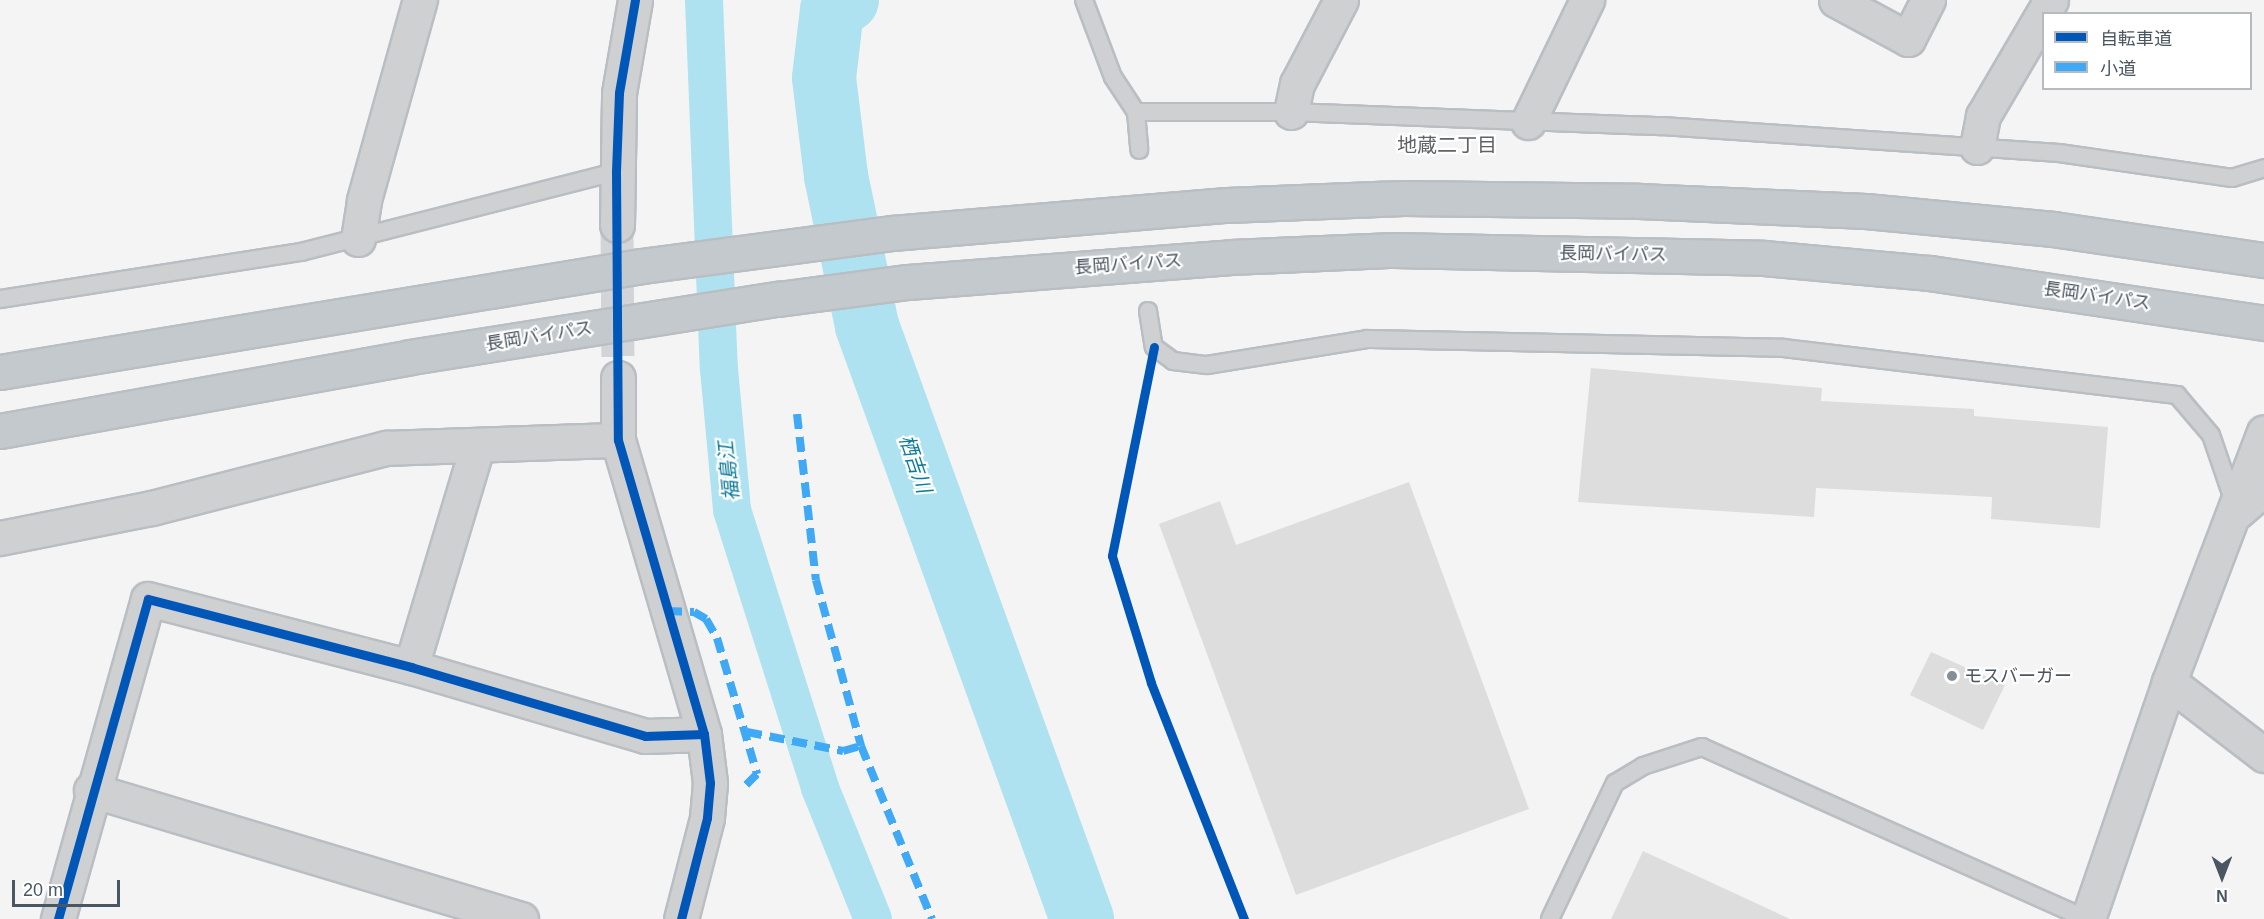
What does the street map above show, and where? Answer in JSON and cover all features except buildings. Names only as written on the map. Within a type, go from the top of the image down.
[{"type":"highway","points":[[0,372],[642,266],[892,233],[1062,217],[1404,198],[1639,201],[1866,211],[2053,229],[2264,260]]},
{"type":"highway","name":"長岡バイパス","points":[[0,431],[644,320],[908,282],[1062,268],[1394,250],[1764,258],[1942,275],[2264,323]]},
{"type":"street","points":[[358,239],[364,200],[420,0]]},
{"type":"street","points":[[617,225],[616,172],[620,93],[635,0]]},
{"type":"street","points":[[1292,112],[1297,84],[1341,0]]},
{"type":"street","points":[[1528,122],[1587,0]]},
{"type":"street","points":[[1836,0],[1908,39],[1928,0]]},
{"type":"street","points":[[1977,147],[1983,116],[2042,15]]},
{"type":"street","points":[[618,378],[618,440],[704,734],[710,783],[707,818],[681,919]]},
{"type":"street","points":[[2087,919],[2169,682],[2238,511],[2264,432]]},
{"type":"street","points":[[0,537],[152,508],[386,448],[477,447],[618,440]]},
{"type":"street","points":[[411,667],[477,447]]},
{"type":"street","points":[[2238,511],[2264,488]]},
{"type":"street","points":[[58,919],[91,790],[148,599],[411,667],[645,736],[704,734]]},
{"type":"street","points":[[2169,682],[2264,755]]},
{"type":"street","points":[[91,790],[521,919]]},
{"type":"lane","points":[[1084,0],[1113,77],[1136,112],[1139,150]]},
{"type":"lane","points":[[1136,112],[1292,112],[1528,122],[1977,147],[2060,153],[2232,178],[2264,168]]},
{"type":"lane","points":[[0,299],[358,239],[616,172]]},
{"type":"lane","points":[[1148,311],[1154,347],[1173,361],[1207,365],[1367,339],[1783,348],[2177,394],[2211,435],[2238,511]]},
{"type":"lane","points":[[1550,919],[1615,783],[1643,766],[1702,747],[2087,919]]},
{"type":"waterway","name":"福島江","points":[[704,0],[719,369],[732,510],[820,788],[873,919]]},
{"type":"waterway","name":"栖吉川","points":[[847,0],[832,10],[824,78],[836,176],[867,326],[1082,919]]},
{"type":"tunnel","points":[[617,225],[618,378]]},
{"type":"marked path","points":[[797,414],[816,580],[861,746],[932,919]]},
{"type":"marked path","points":[[667,611],[694,612],[706,619],[717,638],[757,774],[746,785]]},
{"type":"marked path","points":[[747,732],[843,751],[861,746]]},
{"type":"cycle path","points":[[635,0],[619,93],[616,172],[618,440],[704,734],[710,783],[707,818],[681,919]]},
{"type":"cycle path","points":[[1154,347],[1112,556],[1151,683],[1244,919]]},
{"type":"cycle path","points":[[58,919],[148,599],[411,667],[645,736],[704,734]]},
{"type":"place","name":"モスバーガー","points":[[1952,676]]},
{"type":"district","name":"地蔵二丁目","points":[[1447,145]]}]
